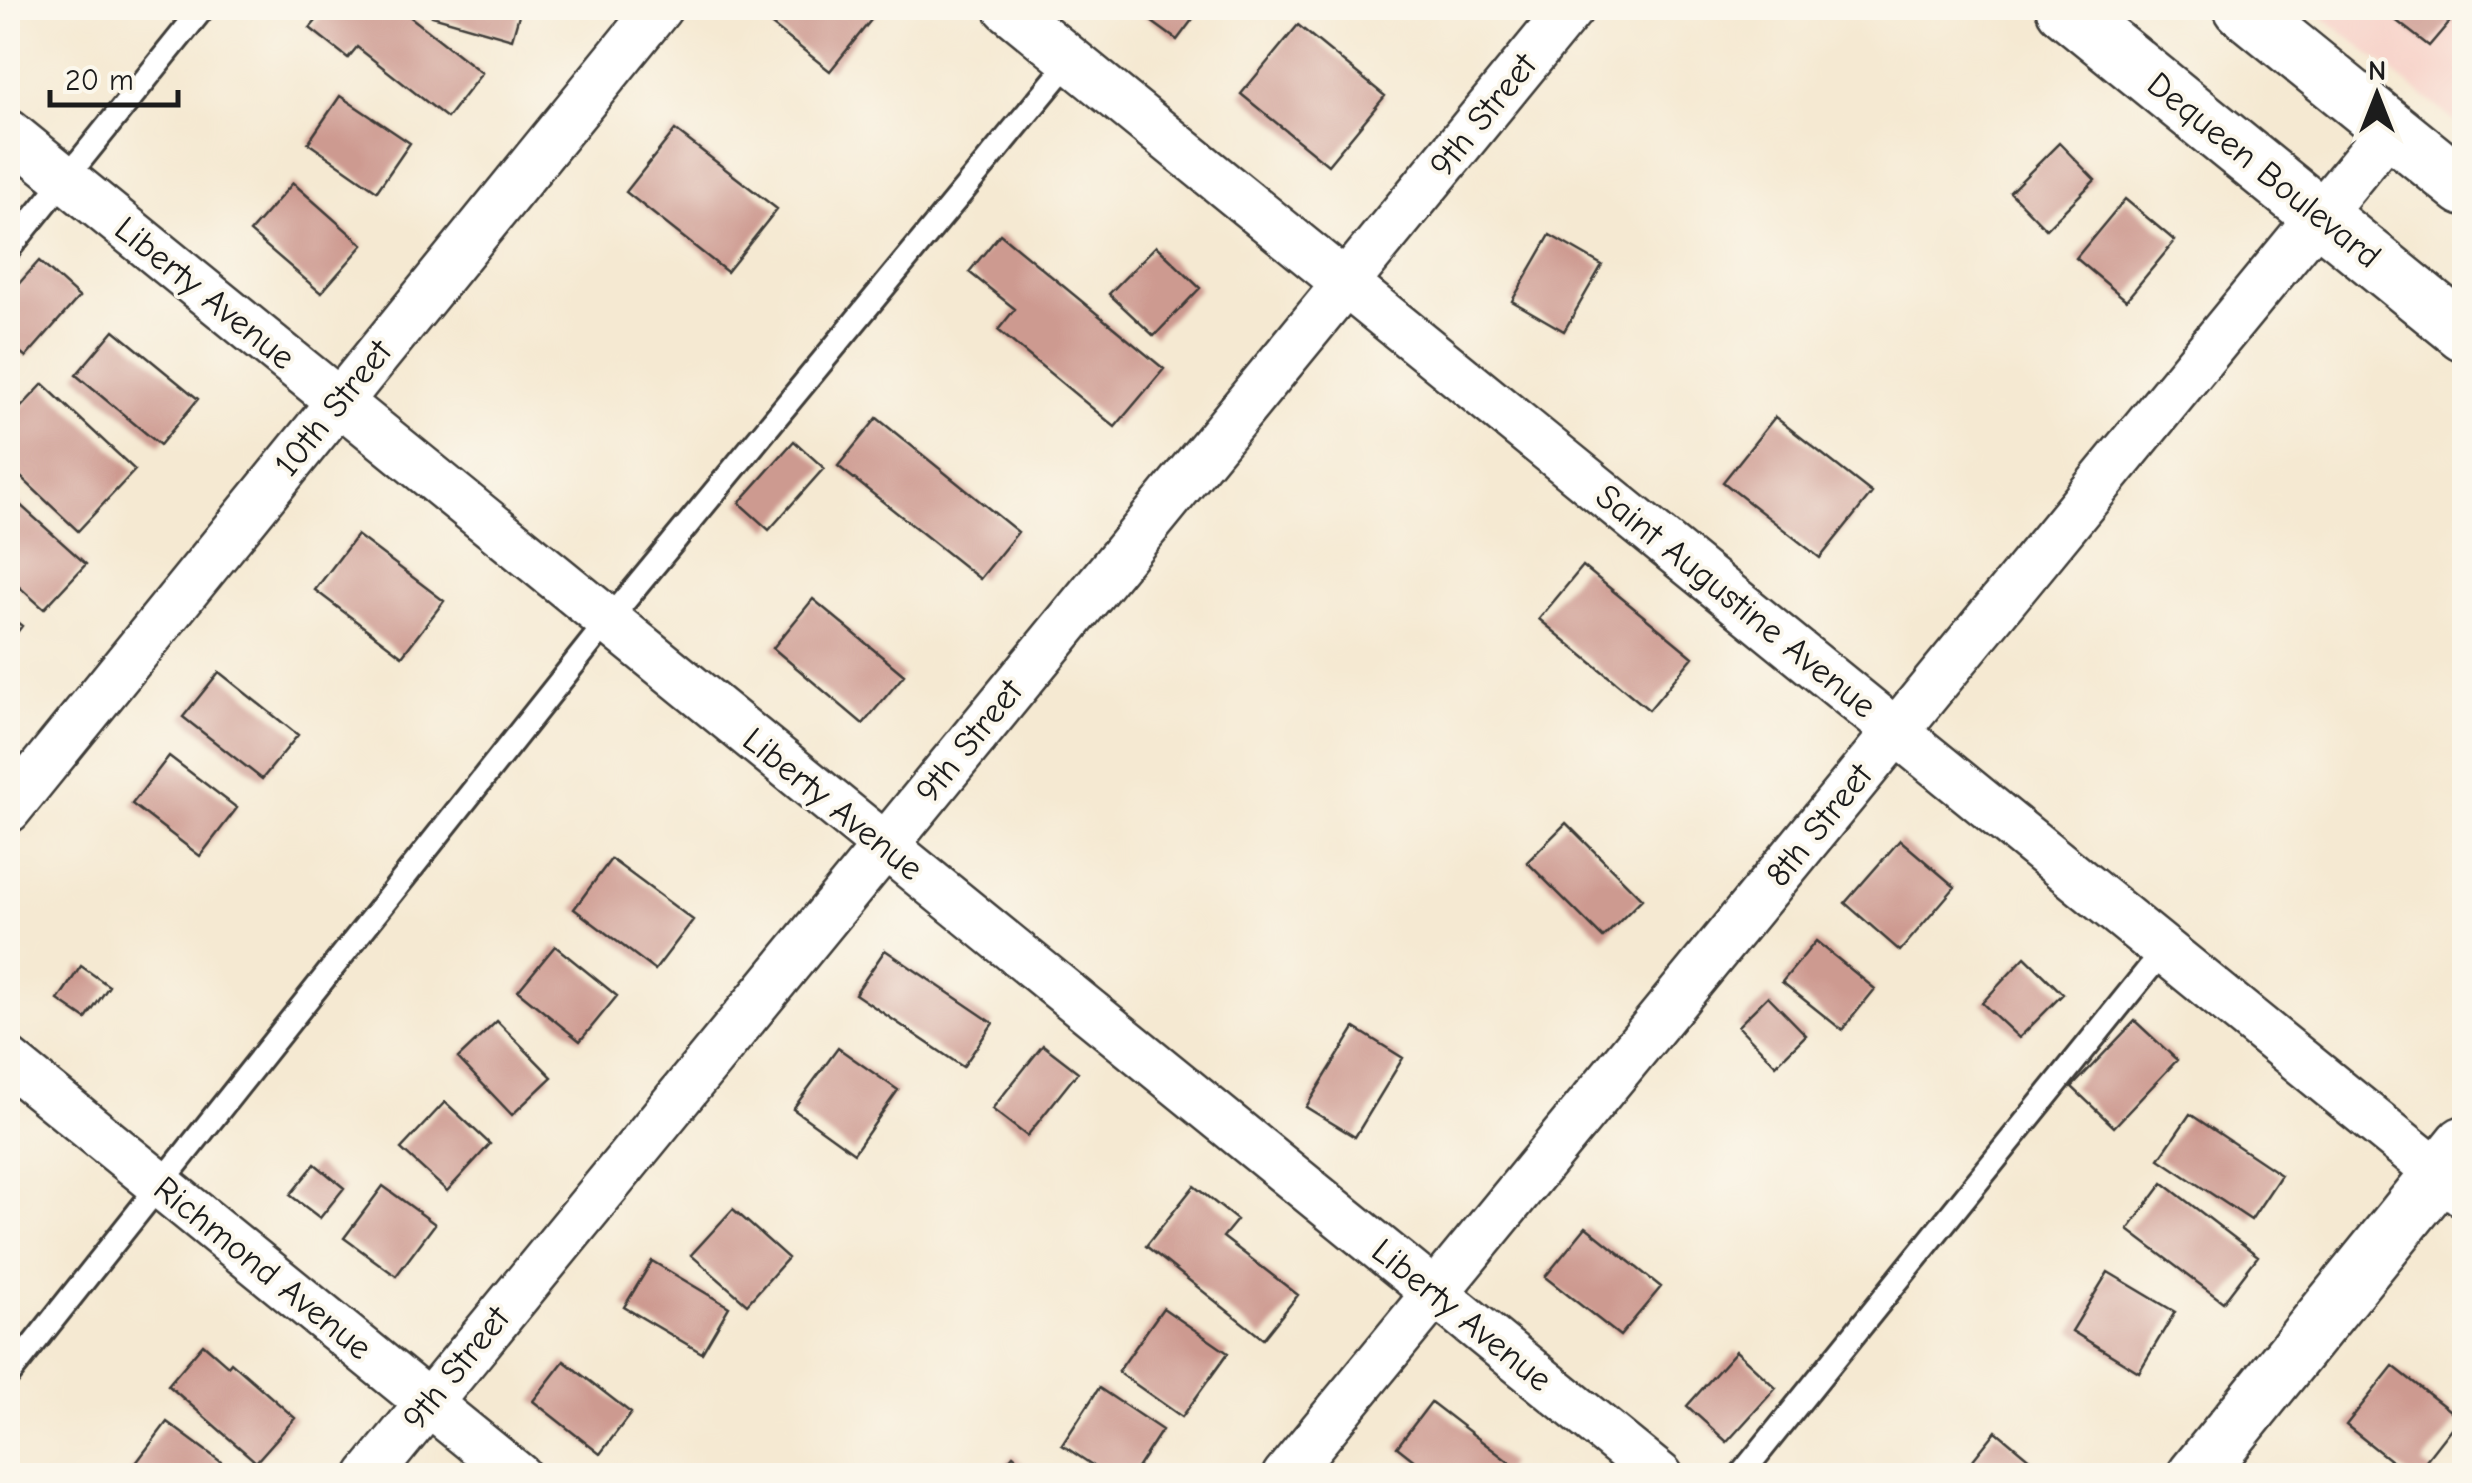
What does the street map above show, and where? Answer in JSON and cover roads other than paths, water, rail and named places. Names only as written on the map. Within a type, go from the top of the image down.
[{"type":"street","name":"10th Street","points":[[8,810],[660,8]]},
{"type":"street","name":"Saint Augustine Avenue","points":[[1007,8],[2164,950],[2456,1171]]},
{"type":"street","name":"9th Street","points":[[368,1476],[1571,8]]},
{"type":"street","name":"Dequeen Boulevard","points":[[2064,8],[2464,333]]},
{"type":"street","points":[[2242,8],[2464,188]]},
{"type":"street","name":"8th Street","points":[[1285,1476],[2391,128]]},
{"type":"street","name":"Liberty Avenue","points":[[8,132],[1660,1476]]},
{"type":"street","name":"Richmond Avenue","points":[[8,1061],[518,1476]]},
{"type":"street","points":[[2195,1476],[2456,1171]]},
{"type":"lane","points":[[8,250],[203,8]]},
{"type":"lane","points":[[8,1376],[608,622],[1072,60]]},
{"type":"lane","points":[[1740,1476],[2164,950]]}]
